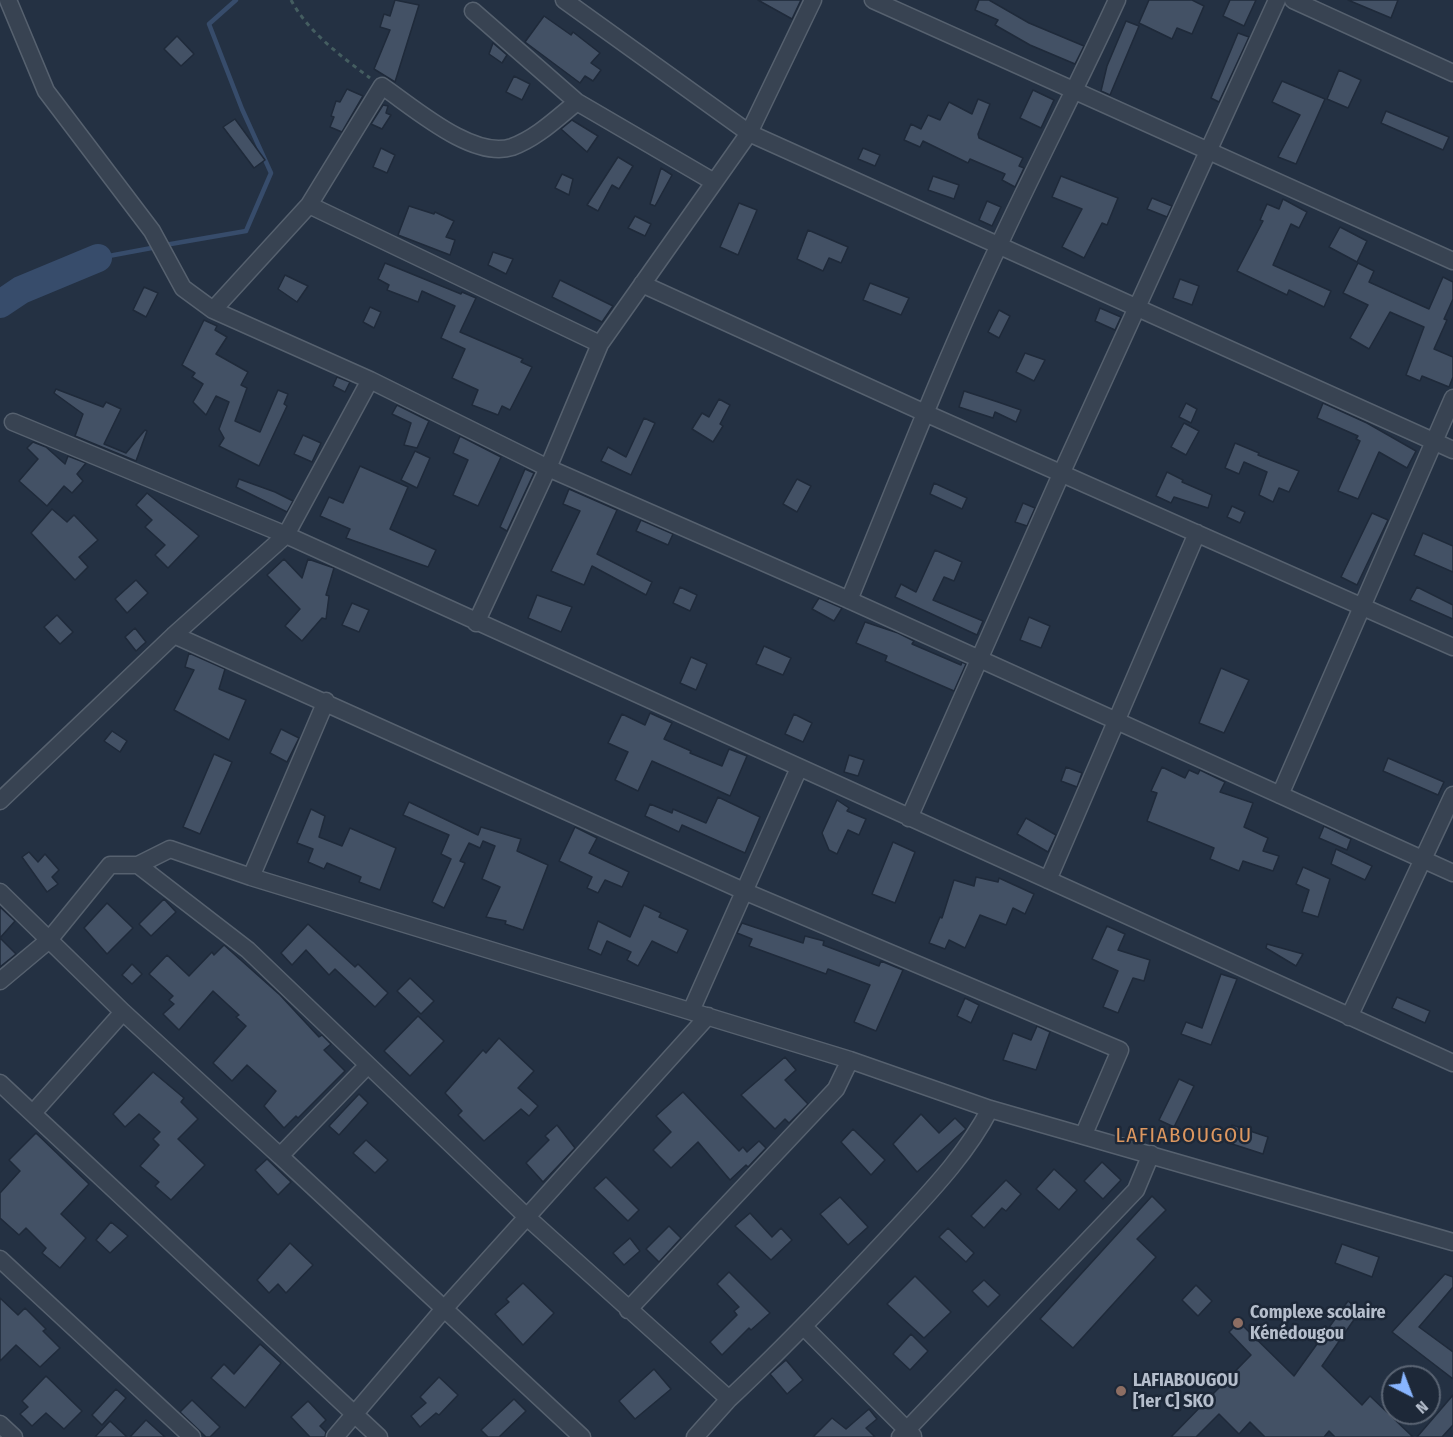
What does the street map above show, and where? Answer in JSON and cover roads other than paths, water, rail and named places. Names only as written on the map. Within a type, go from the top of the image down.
[{"type":"street","points":[[8,0],[46,90],[152,231],[183,288],[213,310],[370,380],[548,468],[849,600],[1453,873]]},
{"type":"street","points":[[564,0],[749,133],[1453,450]]},
{"type":"street","points":[[476,623],[548,468],[600,344],[749,133],[813,0]]},
{"type":"street","points":[[873,0],[1075,93],[1209,149],[1453,261]]},
{"type":"street","points":[[849,600],[925,413],[999,245],[1075,93],[1117,0]]},
{"type":"street","points":[[909,818],[1062,472],[1277,0]]},
{"type":"street","points":[[1293,0],[1453,73]]},
{"type":"street","points":[[473,11],[577,102],[714,182]]},
{"type":"street","points":[[213,310],[309,205],[382,86],[459,137],[489,149],[510,147],[533,137],[577,102]]},
{"type":"street","points":[[309,205],[600,344]]},
{"type":"street","points":[[642,284],[925,413],[1453,647]]},
{"type":"street","points":[[0,801],[174,635],[286,535],[370,380]]},
{"type":"street","points":[[1280,795],[1453,398]]},
{"type":"street","points":[[13,422],[286,535],[476,623],[1453,1063]]},
{"type":"street","points":[[1048,880],[1197,533]]},
{"type":"street","points":[[174,635],[746,892],[1120,1050],[1084,1134]]},
{"type":"street","points":[[251,877],[326,702]]},
{"type":"street","points":[[691,1011],[746,892],[799,768]]},
{"type":"street","points":[[1349,1017],[1453,795]]},
{"type":"street","points":[[0,981],[49,940],[110,865],[138,865],[170,849],[251,877],[850,1060],[990,1109],[1084,1134],[1453,1242]]},
{"type":"street","points":[[138,865],[248,950],[528,1218],[729,1399]]},
{"type":"street","points":[[0,892],[123,1012],[582,1437]]},
{"type":"street","points":[[33,1113],[123,1012]]},
{"type":"street","points":[[335,1437],[356,1416],[443,1310],[708,1016]]},
{"type":"street","points":[[628,1310],[836,1089],[850,1060]]},
{"type":"street","points":[[280,1156],[367,1066]]},
{"type":"street","points":[[0,1083],[379,1437]]},
{"type":"street","points":[[695,1437],[729,1399],[805,1328],[952,1168],[978,1132],[990,1109]]},
{"type":"street","points":[[805,1328],[906,1435],[1136,1190],[1151,1154]]},
{"type":"street","points":[[0,1259],[192,1437]]},
{"type":"street","points":[[0,1424],[14,1437]]},
{"type":"waterway","points":[[165,245],[246,231],[271,173],[242,109],[209,24],[236,0]]},
{"type":"waterway","points":[[98,258],[157,247]]},
{"type":"waterway","points":[[0,304],[21,290],[98,258]]},
{"type":"place","name":"Complexe scolaire Kénédougou","points":[[1238,1323]]},
{"type":"place","name":"LAFIABOUGOU [1er C] SKO","points":[[1121,1391]]},
{"type":"district","name":"LAFIABOUGOU","points":[[1184,1136]]}]
